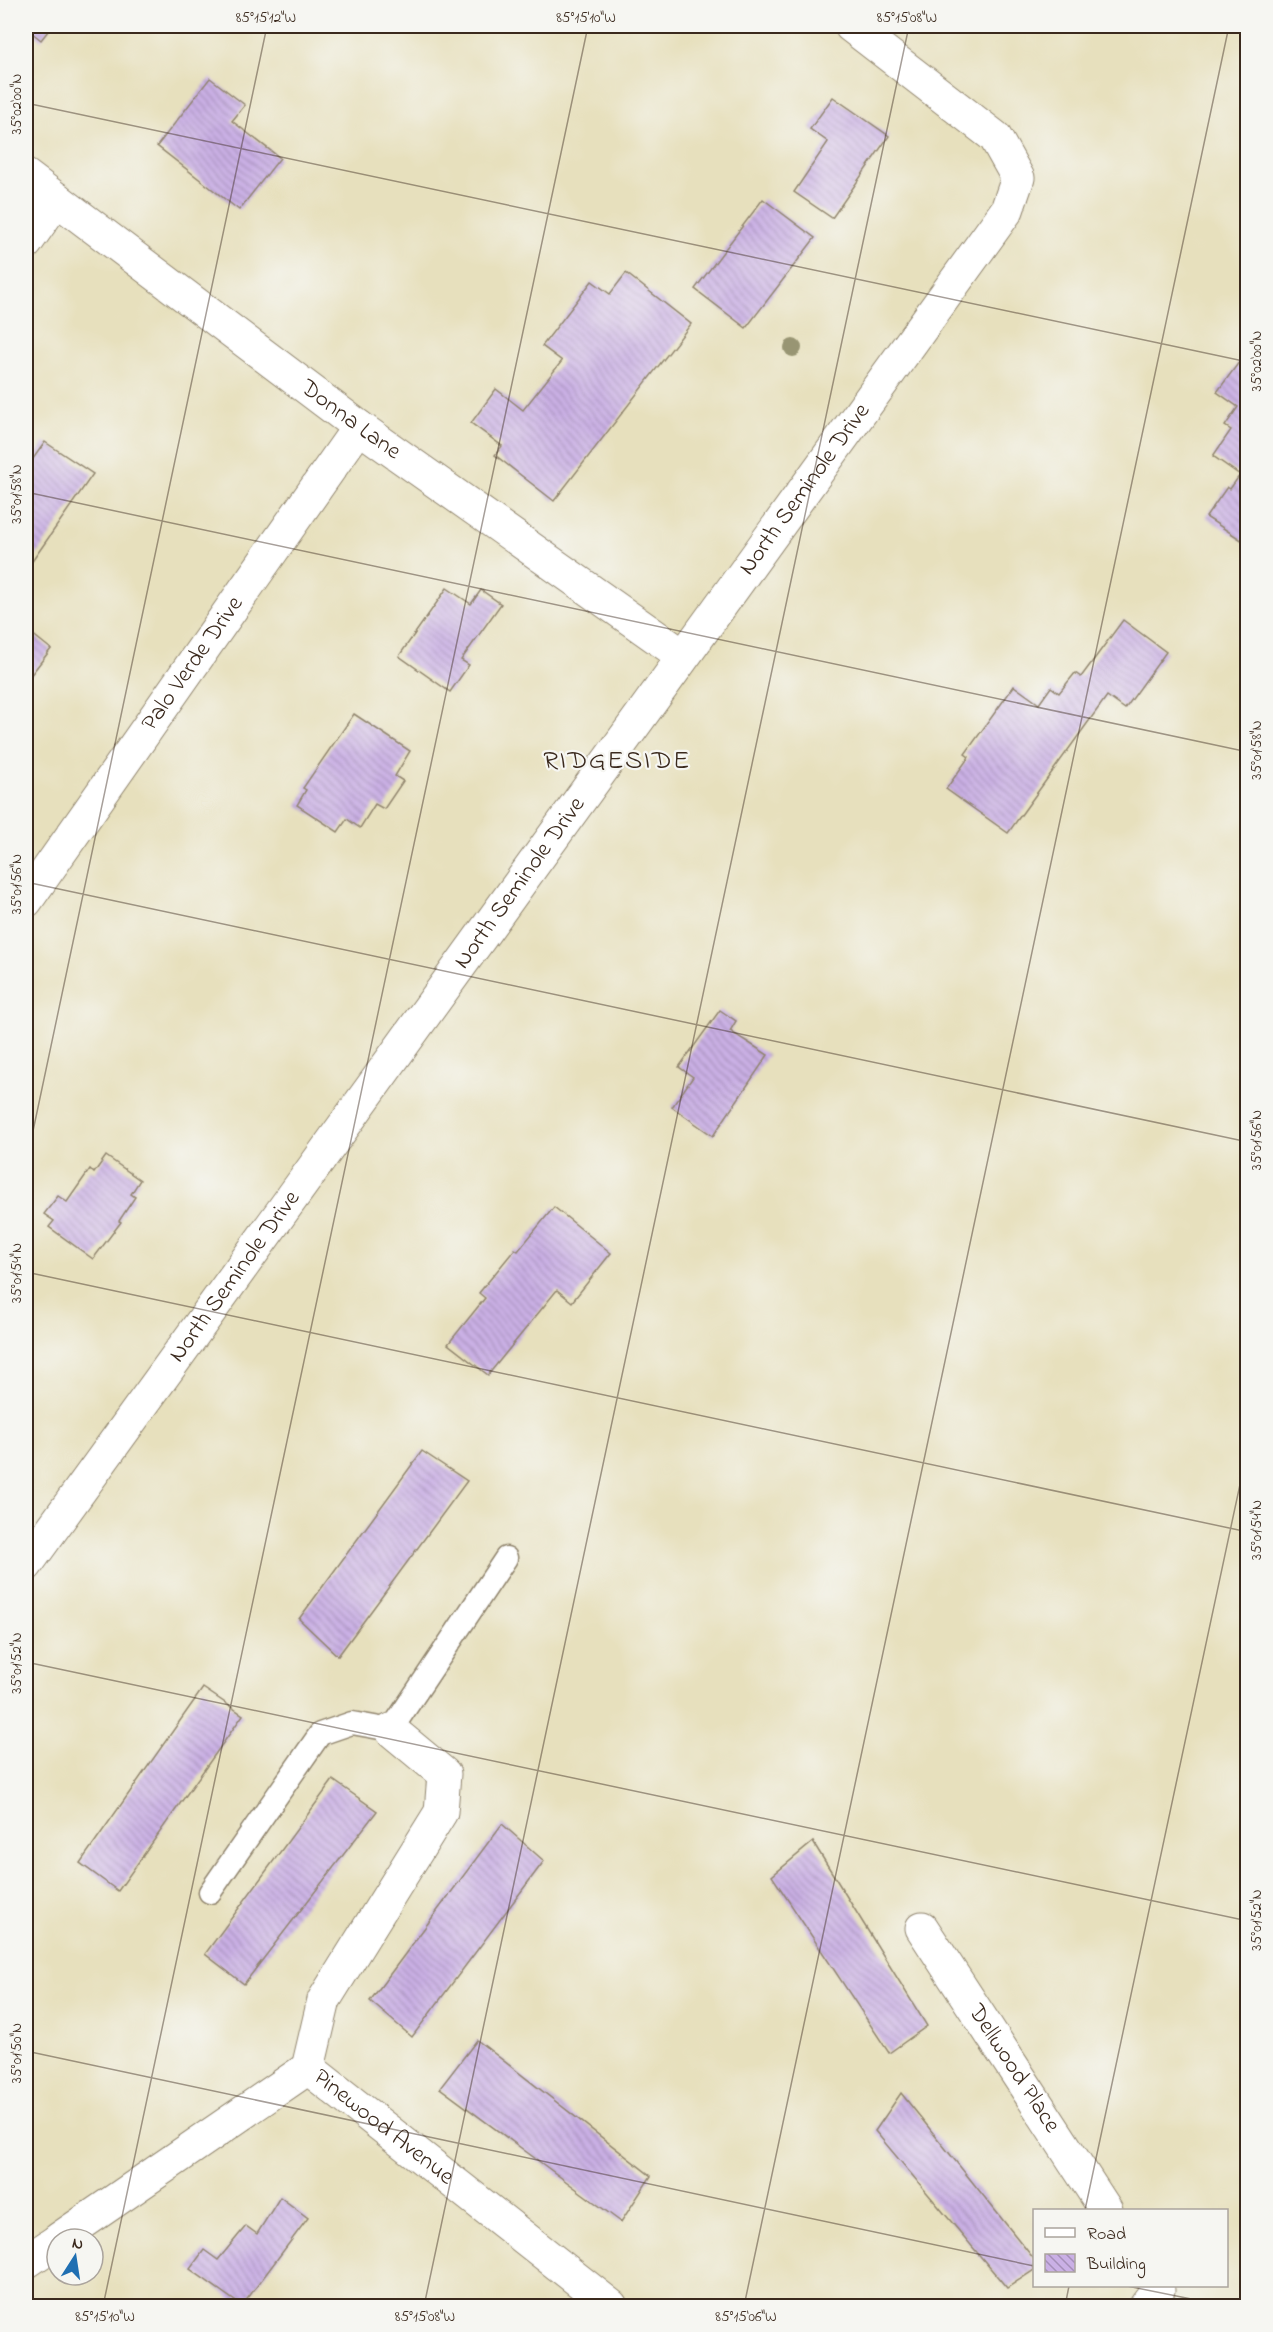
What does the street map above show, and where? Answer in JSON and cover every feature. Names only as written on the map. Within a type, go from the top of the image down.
[{"type":"street","name":"North Seminole Drive","points":[[26,1565],[1007,210],[1018,178],[995,137],[851,26]]},
{"type":"street","name":"Donna Lane","points":[[26,176],[359,427],[683,656]]},
{"type":"street","points":[[26,243],[57,199]]},
{"type":"street","name":"Palo Verde Drive","points":[[26,901],[359,427]]},
{"type":"street","points":[[308,2068],[324,2000],[441,1812],[444,1774],[391,1730]]},
{"type":"street","name":"Dellwood Place","points":[[922,1928],[1105,2209]]},
{"type":"street","name":"Pinewood Avenue","points":[[77,2227],[308,2068],[611,2307]]},
{"type":"street","name":"Pinewood Avenue","points":[[26,2262],[45,2249]]},
{"type":"lane","points":[[210,1892],[320,1734],[352,1723],[391,1730],[506,1558]]},
{"type":"building","points":[[26,26],[52,26],[41,40]]},
{"type":"building","points":[[210,78],[245,105],[232,121],[280,158],[239,210],[157,146]]},
{"type":"building","points":[[833,97],[889,136],[832,218],[794,192],[828,142],[810,129]]},
{"type":"building","points":[[763,199],[815,238],[746,328],[695,289]]},
{"type":"building","points":[[626,273],[691,324],[554,501],[495,455],[502,446],[471,423],[496,389],[523,410],[562,361],[542,346],[592,281],[610,294]]},
{"type":"building","points":[[1248,350],[1248,535],[1243,541],[1206,517],[1227,487],[1230,489],[1240,475],[1213,456],[1231,430],[1225,426],[1238,407],[1217,392]]},
{"type":"building","points":[[45,442],[93,474],[26,570],[26,460],[30,463]]},
{"type":"building","points":[[447,588],[471,604],[481,590],[501,604],[461,660],[469,665],[450,692],[399,656]]},
{"type":"building","points":[[1123,620],[1166,652],[1125,709],[1107,696],[1008,833],[946,789],[969,757],[965,754],[1014,686],[1039,704],[1051,687],[1059,693],[1075,673],[1081,677]]},
{"type":"building","points":[[26,629],[51,649],[26,681]]},
{"type":"building","points":[[354,714],[410,751],[395,776],[403,781],[384,809],[375,804],[360,828],[347,819],[338,832],[297,805],[306,790],[303,788]]},
{"type":"building","points":[[720,1010],[736,1021],[730,1031],[768,1055],[713,1136],[672,1107],[693,1077],[679,1067]]},
{"type":"building","points":[[106,1156],[140,1180],[131,1194],[135,1197],[119,1221],[121,1222],[93,1259],[49,1227],[54,1221],[44,1214],[58,1196],[67,1202],[90,1169],[94,1173]]},
{"type":"building","points":[[554,1207],[611,1253],[572,1302],[557,1290],[488,1375],[448,1344],[485,1298],[479,1293]]},
{"type":"building","points":[[422,1451],[467,1481],[338,1656],[299,1619]]},
{"type":"building","points":[[203,1688],[243,1715],[118,1891],[80,1863]]},
{"type":"building","points":[[333,1780],[377,1811],[244,1984],[205,1954]]},
{"type":"building","points":[[502,1824],[544,1861],[412,2037],[370,2001]]},
{"type":"building","points":[[813,1842],[927,2026],[889,2053],[772,1876]]},
{"type":"building","points":[[477,2040],[651,2176],[621,2222],[440,2088]]},
{"type":"building","points":[[901,2093],[1033,2258],[1033,2271],[1007,2288],[875,2131]]},
{"type":"building","points":[[280,2197],[308,2218],[242,2306],[190,2269],[204,2250],[218,2260],[246,2226],[257,2234]]},
{"type":"district","name":"RIDGESIDE","points":[[617,761]]}]
